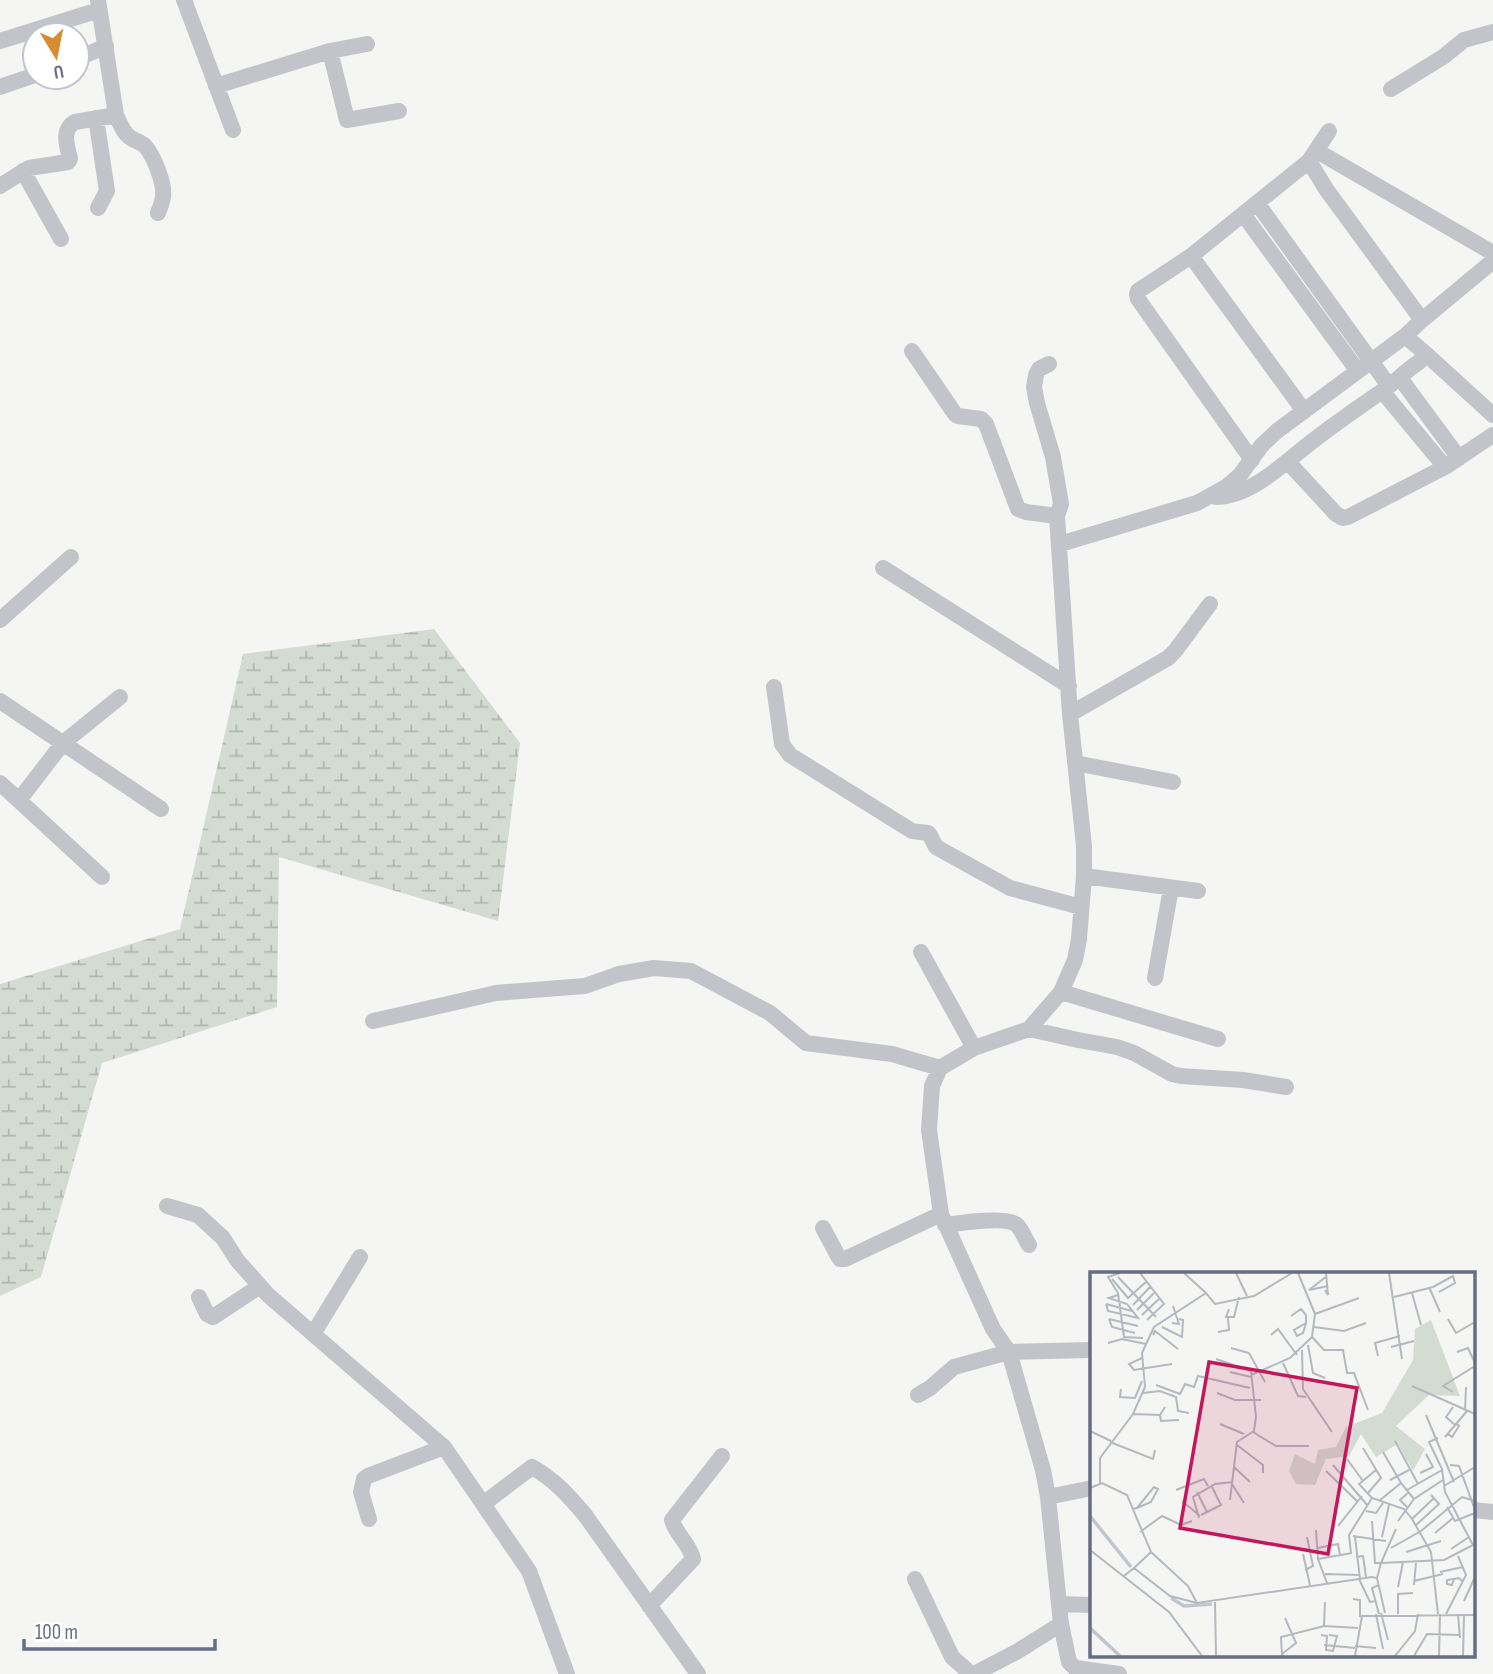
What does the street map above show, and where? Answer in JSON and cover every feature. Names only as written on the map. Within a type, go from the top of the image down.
[{"type":"street","points":[[184,0],[233,130]]},
{"type":"street","points":[[0,41],[101,4],[116,115],[124,132],[146,147],[160,175],[164,189],[158,213]]},
{"type":"street","points":[[1391,89],[1443,57],[1464,40],[1493,32]]},
{"type":"street","points":[[216,86],[330,51],[367,44]]},
{"type":"street","points":[[91,53],[106,46]]},
{"type":"street","points":[[330,51],[347,120],[399,111]]},
{"type":"street","points":[[0,87],[21,80]]},
{"type":"street","points":[[0,186],[29,168],[68,162],[70,159],[66,134],[70,125],[116,115]]},
{"type":"street","points":[[96,118],[107,191],[98,208]]},
{"type":"street","points":[[1252,460],[1137,297],[1138,291],[1191,256],[1257,203],[1313,156],[1329,131]]},
{"type":"street","points":[[1313,156],[1493,253]]},
{"type":"street","points":[[1313,156],[1326,189],[1422,320]]},
{"type":"street","points":[[23,171],[61,239]]},
{"type":"street","points":[[1257,203],[1364,365]]},
{"type":"street","points":[[1243,214],[1364,365],[1391,385],[1459,458]]},
{"type":"street","points":[[1191,256],[1298,415],[1312,441]]},
{"type":"street","points":[[1060,544],[1197,503],[1226,488],[1270,438],[1405,336],[1493,261]]},
{"type":"street","points":[[1405,336],[1493,415]]},
{"type":"street","points":[[912,351],[956,415],[981,419],[986,424],[1018,509],[1057,516]]},
{"type":"street","points":[[1208,498],[1222,497],[1257,483],[1391,385],[1426,354]]},
{"type":"street","points":[[1049,364],[1038,369],[1034,387],[1053,457],[1061,504],[1057,516],[1070,713],[1083,846],[1084,876],[1079,939],[1075,960],[1060,992],[1029,1029],[974,1048],[940,1068],[932,1086],[929,1130],[943,1220],[993,1329],[1009,1352],[1043,1470],[1060,1624],[1071,1664],[1075,1668],[1119,1674]]},
{"type":"street","points":[[1391,385],[1445,467]]},
{"type":"street","points":[[1288,462],[1336,514],[1343,518],[1352,516],[1445,467],[1493,435]]},
{"type":"street","points":[[0,620],[71,557]]},
{"type":"street","points":[[883,568],[1069,686]]},
{"type":"street","points":[[1070,713],[1168,659],[1210,604]]},
{"type":"street","points":[[774,687],[782,744],[790,755],[912,831],[929,833],[936,847],[1010,888],[1081,907]]},
{"type":"street","points":[[19,800],[63,743],[120,697]]},
{"type":"street","points":[[0,701],[161,808]]},
{"type":"street","points":[[1075,763],[1173,782]]},
{"type":"street","points":[[0,783],[102,877]]},
{"type":"street","points":[[1084,876],[1198,891]]},
{"type":"street","points":[[1155,978],[1171,888]]},
{"type":"street","points":[[921,952],[974,1048]]},
{"type":"street","points":[[373,1021],[496,993],[585,986],[619,974],[654,968],[691,971],[770,1013],[806,1043],[892,1055],[940,1068]]},
{"type":"street","points":[[1060,992],[1218,1039]]},
{"type":"street","points":[[1029,1029],[1117,1047],[1134,1053],[1172,1074],[1286,1087]]},
{"type":"street","points":[[167,1206],[198,1215],[223,1238],[237,1260],[268,1295],[444,1447],[529,1571],[567,1674]]},
{"type":"street","points":[[823,1228],[840,1259],[943,1220],[961,1223],[1009,1221],[1018,1226],[1029,1245]]},
{"type":"street","points":[[313,1334],[360,1257]]},
{"type":"street","points":[[199,1297],[207,1314],[213,1317],[260,1286]]},
{"type":"street","points":[[918,1395],[936,1384],[954,1367],[1009,1352],[1090,1350]]},
{"type":"street","points":[[369,1519],[361,1492],[364,1479],[444,1447]]},
{"type":"street","points":[[649,1606],[693,1559],[673,1520],[722,1456]]},
{"type":"street","points":[[483,1504],[532,1467],[549,1476],[585,1515],[698,1674]]},
{"type":"street","points":[[1048,1497],[1090,1489]]},
{"type":"street","points":[[915,1579],[953,1657],[972,1674],[1018,1651],[1060,1624]]},
{"type":"street","points":[[1059,1604],[1090,1605]]},
{"type":"green space","points":[[434,629],[520,743],[498,921],[279,857],[277,1007],[102,1063],[41,1277],[0,1296],[0,984],[180,929],[243,654]]}]
